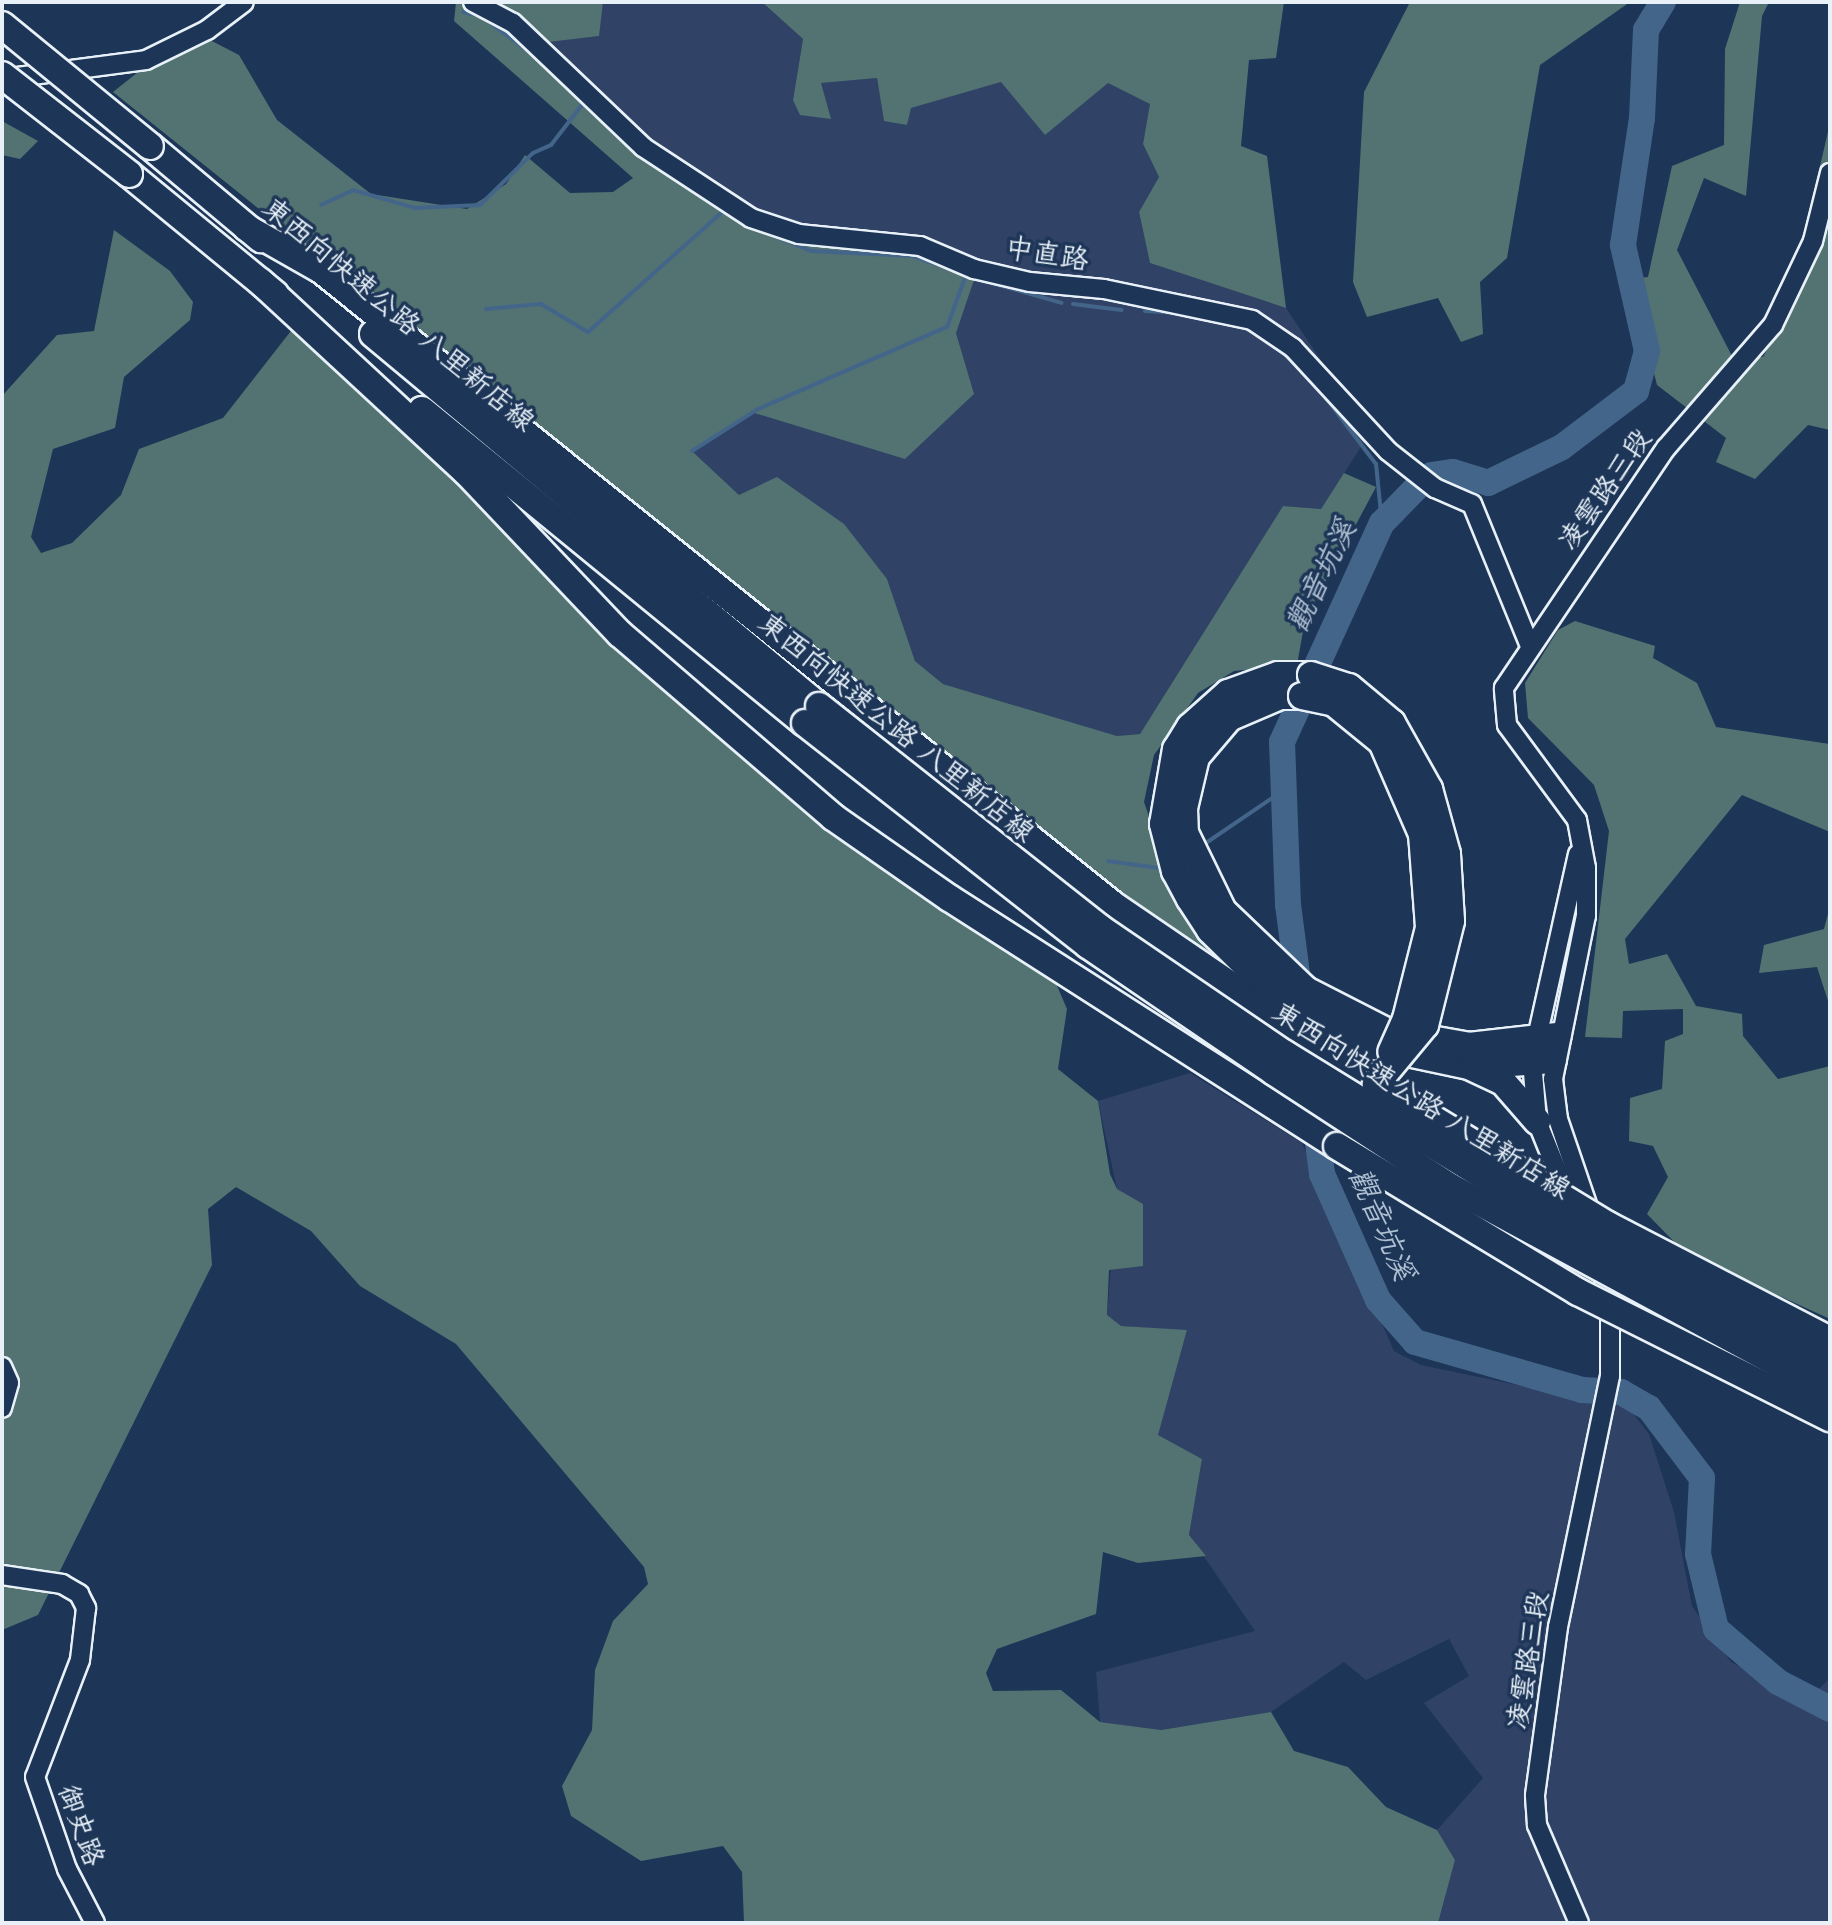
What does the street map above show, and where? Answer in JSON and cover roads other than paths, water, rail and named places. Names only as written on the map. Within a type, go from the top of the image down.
[{"type":"highway","name":"東西向快速公路 八里新店線","points":[[2,25],[247,228],[812,715],[1088,945],[1274,1072],[1504,1217],[1830,1392]]},
{"type":"highway","name":"東西向快速公路 八里新店線","points":[[2,77],[129,174],[642,584],[812,715],[1100,928],[1285,1054],[1572,1232],[1830,1368]]},
{"type":"highway","points":[[247,228],[321,270],[1112,904],[1376,1084],[1608,1225],[1830,1340]]},
{"type":"highway","points":[[261,282],[466,472],[620,634],[725,730],[949,898],[1337,1146],[1578,1292],[1830,1418]]},
{"type":"highway","points":[[1337,1146],[1376,1084],[1425,1025],[1444,957],[1451,888],[1440,820],[1410,749],[1371,702],[1326,678],[1278,675],[1228,693],[1190,727],[1167,775],[1165,844],[1190,899],[1235,957],[1345,1024],[1402,1056],[1469,1066],[1503,1082],[1537,1121]]},
{"type":"highway","points":[[1345,1024],[1457,1045],[1544,1048]]},
{"type":"highway","points":[[1469,1066],[1544,1048]]},
{"type":"street","points":[[2,77],[146,60],[207,30],[244,2]]},
{"type":"street","name":"中直路","points":[[475,2],[513,23],[557,61],[643,147],[751,218],[799,234],[920,246],[974,269],[1030,282],[1104,289],[1252,320],[1293,348],[1388,451],[1435,488],[1472,504],[1529,644]]},
{"type":"street","name":"凌雲路三段","points":[[1604,1280],[1537,1121],[1544,1048],[1586,916],[1580,839],[1568,802],[1507,725],[1503,709],[1504,688],[1529,644],[1697,408],[1773,325],[1813,241],[1830,173]]},
{"type":"street","name":"凌雲路三段","points":[[1544,1048],[1558,1119],[1588,1205],[1610,1308],[1610,1376],[1554,1653],[1535,1795],[1541,1839],[1579,1923]]},
{"type":"street","points":[[2,1367],[9,1383],[2,1408]]},
{"type":"street","name":"御史路","points":[[2,1575],[62,1584],[79,1594],[86,1608],[80,1660],[35,1777],[67,1869],[95,1923]]},
{"type":"waterway","name":"觀音坑溪","points":[[1431,475],[1453,472],[1488,483],[1562,447],[1636,391],[1647,351],[1623,245],[1642,118],[1646,30],[1663,2]]},
{"type":"waterway","points":[[463,12],[481,16],[535,56]]},
{"type":"waterway","points":[[321,205],[353,190],[415,208],[480,205],[533,153],[551,145],[585,101]]},
{"type":"waterway","points":[[654,164],[740,221]]},
{"type":"waterway","points":[[486,309],[541,304],[588,332],[722,212]]},
{"type":"waterway","points":[[755,228],[811,251],[913,256],[966,275]]},
{"type":"waterway","points":[[692,451],[758,409],[947,327],[966,275]]},
{"type":"waterway","points":[[974,278],[1062,303]]},
{"type":"waterway","points":[[1073,304],[1122,310]]},
{"type":"waterway","points":[[1145,311],[1178,313]]},
{"type":"waterway","points":[[1238,325],[1259,335]]},
{"type":"waterway","points":[[1276,346],[1307,376]]},
{"type":"waterway","points":[[1323,394],[1376,464],[1382,523]]},
{"type":"waterway","name":"觀音坑溪","points":[[1300,997],[1288,905],[1282,742],[1382,523],[1418,486]]},
{"type":"waterway","points":[[1203,845],[1284,790]]},
{"type":"waterway","points":[[1108,861],[1165,869]]},
{"type":"waterway","name":"觀音坑溪","points":[[1310,1080],[1322,1174],[1378,1300],[1415,1342],[1582,1390],[1621,1392],[1649,1408],[1702,1478],[1698,1554],[1716,1629],[1778,1682],[1830,1709]]}]
